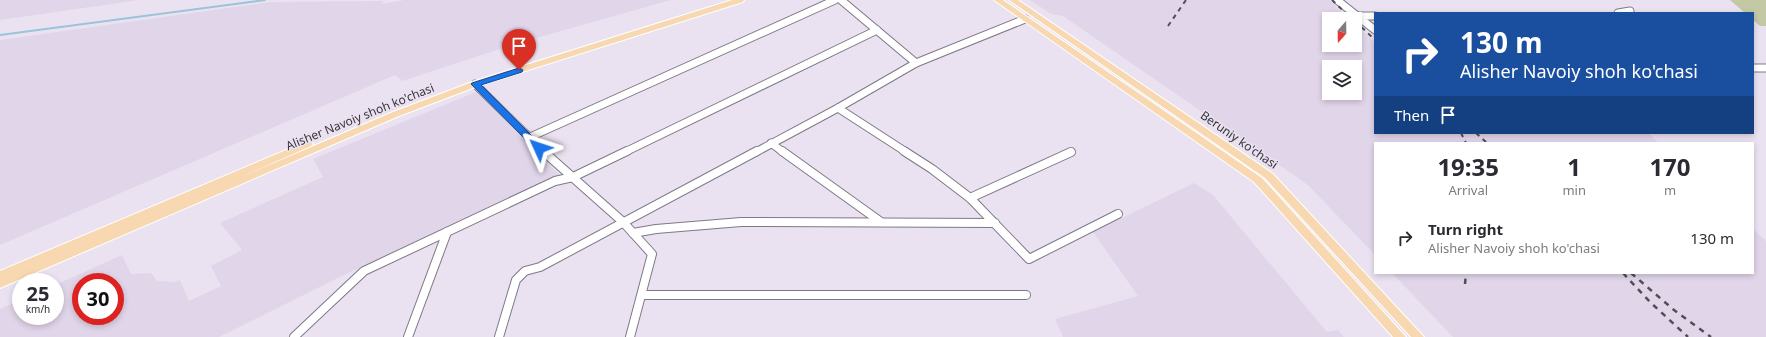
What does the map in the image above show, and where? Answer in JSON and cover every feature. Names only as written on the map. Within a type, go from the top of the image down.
[{"type":"main road","name":"Alisher Navoiy shoh ko'chasi","points":[[0,276],[332,134],[425,97],[526,61],[719,0]]},
{"type":"main road","name":"Alisher Navoiy shoh ko'chasi","points":[[0,284],[396,114],[475,84],[740,0]]},
{"type":"main road","name":"Beruniy ko'chasi","points":[[998,0],[1258,180],[1400,337]]},
{"type":"main road","name":"Beruniy ko'chasi","points":[[1013,0],[1269,176],[1418,337]]},
{"type":"street","points":[[528,138],[835,0]]},
{"type":"street","points":[[841,0],[916,63]]},
{"type":"street","points":[[1337,0],[1354,12]]},
{"type":"street","points":[[1624,12],[1630,11]]},
{"type":"street","points":[[1362,16],[1374,16]]},
{"type":"street","points":[[499,337],[516,280],[520,274],[540,267],[838,108],[916,63],[1025,19]]},
{"type":"street","points":[[1362,19],[1374,29]]},
{"type":"street","points":[[294,337],[364,271],[555,181],[573,177],[877,30]]},
{"type":"street","points":[[1754,68],[1766,68]]},
{"type":"street","points":[[475,84],[528,138],[623,222],[652,254],[630,337]]},
{"type":"street","points":[[838,108],[932,169],[970,198],[1029,259],[1118,214]]},
{"type":"street","points":[[771,143],[880,222]]},
{"type":"street","points":[[970,198],[1071,152]]},
{"type":"street","points":[[633,233],[656,229],[741,222],[995,223]]},
{"type":"street","points":[[408,337],[447,232]]},
{"type":"street","points":[[642,295],[1026,295]]},
{"type":"shaded area","points":[[0,0],[139,0],[0,20]]},
{"type":"shaded area","points":[[404,0],[671,0],[515,44],[402,81],[395,75],[0,245],[0,40],[271,2],[383,1],[382,4]]},
{"type":"shaded area","points":[[1030,0],[1329,0],[1342,12],[1322,12],[1322,52],[1362,52],[1362,31],[1374,42],[1374,134],[1649,134],[1658,142],[1374,142],[1374,254],[1308,185],[1063,16],[1051,14]]},
{"type":"shaded area","points":[[476,92],[560,175],[346,274],[219,337],[0,337],[0,309],[12,304],[12,325],[64,325],[64,281],[72,277],[72,325],[124,325],[124,273],[82,273],[122,255],[131,274],[151,273],[157,281],[174,282],[180,280],[189,301],[221,286],[211,266],[242,250],[220,223],[323,177],[313,159]]},
{"type":"shaded area","points":[[1194,183],[1213,195],[1327,332],[1338,330],[1344,337],[1063,337],[1055,319],[1138,296],[1093,232]]},
{"type":"shaded area","points":[[1754,230],[1766,241],[1766,337],[1453,337],[1393,274],[1754,274]]},
{"type":"green space","points":[[1730,0],[1766,0],[1766,26],[1760,26],[1754,21],[1754,12],[1744,12]]},
{"type":"waterway","points":[[0,35],[265,0]]},
{"type":"railway","points":[[1168,26],[1186,0]]},
{"type":"railway","points":[[1332,0],[1345,12]]},
{"type":"railway","points":[[1362,28],[1374,39]]},
{"type":"railway","points":[[1462,134],[1466,142]]},
{"type":"railway","points":[[1477,134],[1486,142]]},
{"type":"railway","points":[[1465,284],[1466,274]]},
{"type":"railway","points":[[1624,274],[1650,302],[1688,337]]},
{"type":"railway","points":[[1632,274],[1674,310],[1711,337]]},
{"type":"route","points":[[519,70],[475,84],[539,148]]}]
